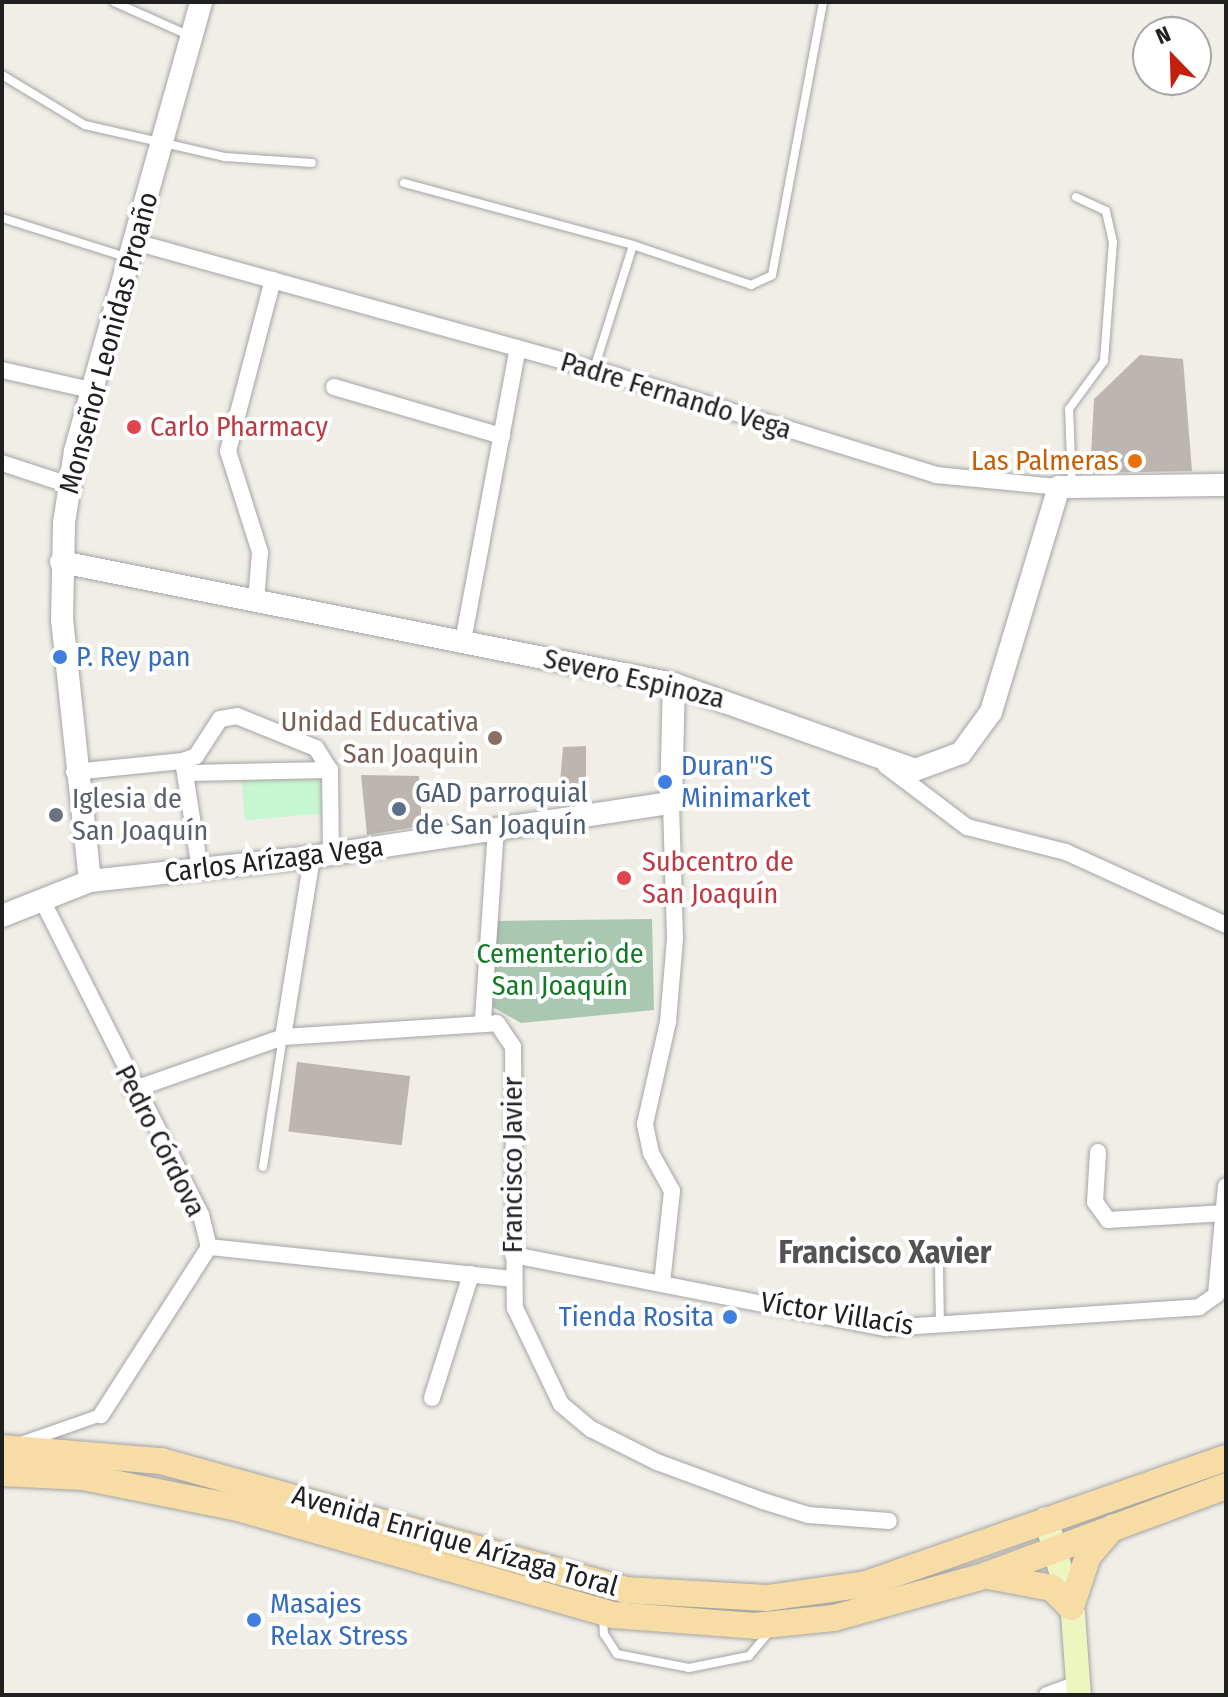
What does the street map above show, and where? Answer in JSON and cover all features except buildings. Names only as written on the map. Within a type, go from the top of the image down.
[{"type":"main road","name":"Avenida Enrique Arízaga Toral","points":[[3,1456],[161,1461],[360,1513],[554,1574],[697,1598],[767,1598],[866,1584],[1226,1458]]},
{"type":"main road","name":"Avenida Enrique Arízaga Toral","points":[[3,1456],[83,1477],[223,1505],[604,1613],[691,1624],[774,1624],[834,1618],[984,1576],[1055,1544],[1226,1486]]},
{"type":"main road","points":[[1046,1519],[1071,1607],[1079,1690]]},
{"type":"main road","points":[[1071,1607],[1088,1556],[1117,1523]]},
{"type":"main road","points":[[984,1576],[1039,1584],[1071,1607]]},
{"type":"street","name":"Monseñor Leonidas Proaño","points":[[90,881],[74,772],[61,562],[69,485],[91,390],[164,143],[201,2]]},
{"type":"street","name":"Padre Fernando Vega","points":[[133,250],[273,280],[594,369],[936,475],[1066,487],[1226,485]]},
{"type":"street","points":[[256,601],[260,552],[228,451],[273,280]]},
{"type":"street","points":[[463,641],[518,348]]},
{"type":"street","points":[[2,370],[91,390]]},
{"type":"street","points":[[334,387],[502,436]]},
{"type":"street","points":[[2,463],[69,485]]},
{"type":"street","name":"Severo Espinoza","points":[[61,562],[674,684],[884,764],[932,767],[961,753],[980,732],[1066,487]]},
{"type":"street","points":[[662,1283],[672,1191],[645,1124],[668,1022],[675,938],[671,803],[674,684]]},
{"type":"street","points":[[184,767],[196,756],[220,719],[237,716],[316,748],[330,770],[322,856],[283,1037]]},
{"type":"street","points":[[884,764],[967,827],[1066,852],[1226,925]]},
{"type":"street","points":[[184,767],[200,870]]},
{"type":"street","points":[[74,772],[184,767],[330,770]]},
{"type":"street","name":"Carlos Arízaga Vega","points":[[2,916],[90,881],[322,856],[671,803]]},
{"type":"street","points":[[132,1090],[283,1037],[483,1019],[496,830]]},
{"type":"street","name":"Pedro Córdova","points":[[42,900],[132,1090],[201,1215],[209,1247],[101,1415]]},
{"type":"street","name":"Francisco Javier","points":[[483,1019],[497,1023],[513,1047],[512,1279],[524,1338],[542,1374],[591,1429],[657,1462],[808,1515],[889,1521]]},
{"type":"street","points":[[1098,1152],[1095,1202],[1108,1220],[1224,1212],[1226,1186]]},
{"type":"street","name":"Víctor Villacís","points":[[513,1255],[886,1328],[940,1328],[1211,1304],[1224,1212]]},
{"type":"street","points":[[209,1247],[512,1279]]},
{"type":"street","points":[[432,1398],[471,1274]]},
{"type":"street","points":[[3,1456],[101,1415]]},
{"type":"street","points":[[1047,1695],[1079,1690]]},
{"type":"lane","points":[[114,2],[192,37]]},
{"type":"lane","points":[[404,183],[633,245],[751,285],[769,280],[783,241],[823,2]]},
{"type":"lane","points":[[2,75],[85,125],[164,143],[312,163]]},
{"type":"lane","points":[[1066,487],[1069,409],[1104,361],[1113,242],[1106,211],[1076,197]]},
{"type":"lane","points":[[2,218],[133,250]]},
{"type":"lane","points":[[594,369],[633,245]]},
{"type":"lane","points":[[263,1167],[283,1037]]},
{"type":"lane","points":[[939,1266],[940,1328]]},
{"type":"lane","points":[[604,1613],[604,1634],[617,1654],[689,1668],[749,1656],[774,1624]]},
{"type":"green space","points":[[327,771],[331,813],[245,820],[241,778]]},
{"type":"green space","name":"Cementerio de San Joaquín","points":[[652,919],[654,1010],[521,1023],[489,1005],[498,921]]},
{"type":"place","name":"Carlo Pharmacy","points":[[134,427]]},
{"type":"place","name":"Las Palmeras","points":[[1135,461]]},
{"type":"place","name":"P. Rey pan","points":[[60,657]]},
{"type":"place","name":"Unidad Educativa San Joaquin","points":[[495,738]]},
{"type":"place","name":"Duran\"S Minimarket","points":[[665,782]]},
{"type":"place","name":"GAD parroquial de San Joaquín","points":[[399,809]]},
{"type":"place","name":"Iglesia de San Joaquín","points":[[56,815]]},
{"type":"place","name":"Subcentro de San Joaquín","points":[[624,878]]},
{"type":"place","name":"Tienda Rosita","points":[[730,1317]]},
{"type":"place","name":"Masajes Relax Stress","points":[[254,1620]]},
{"type":"district","name":"Francisco Xavier","points":[[885,1252]]}]
